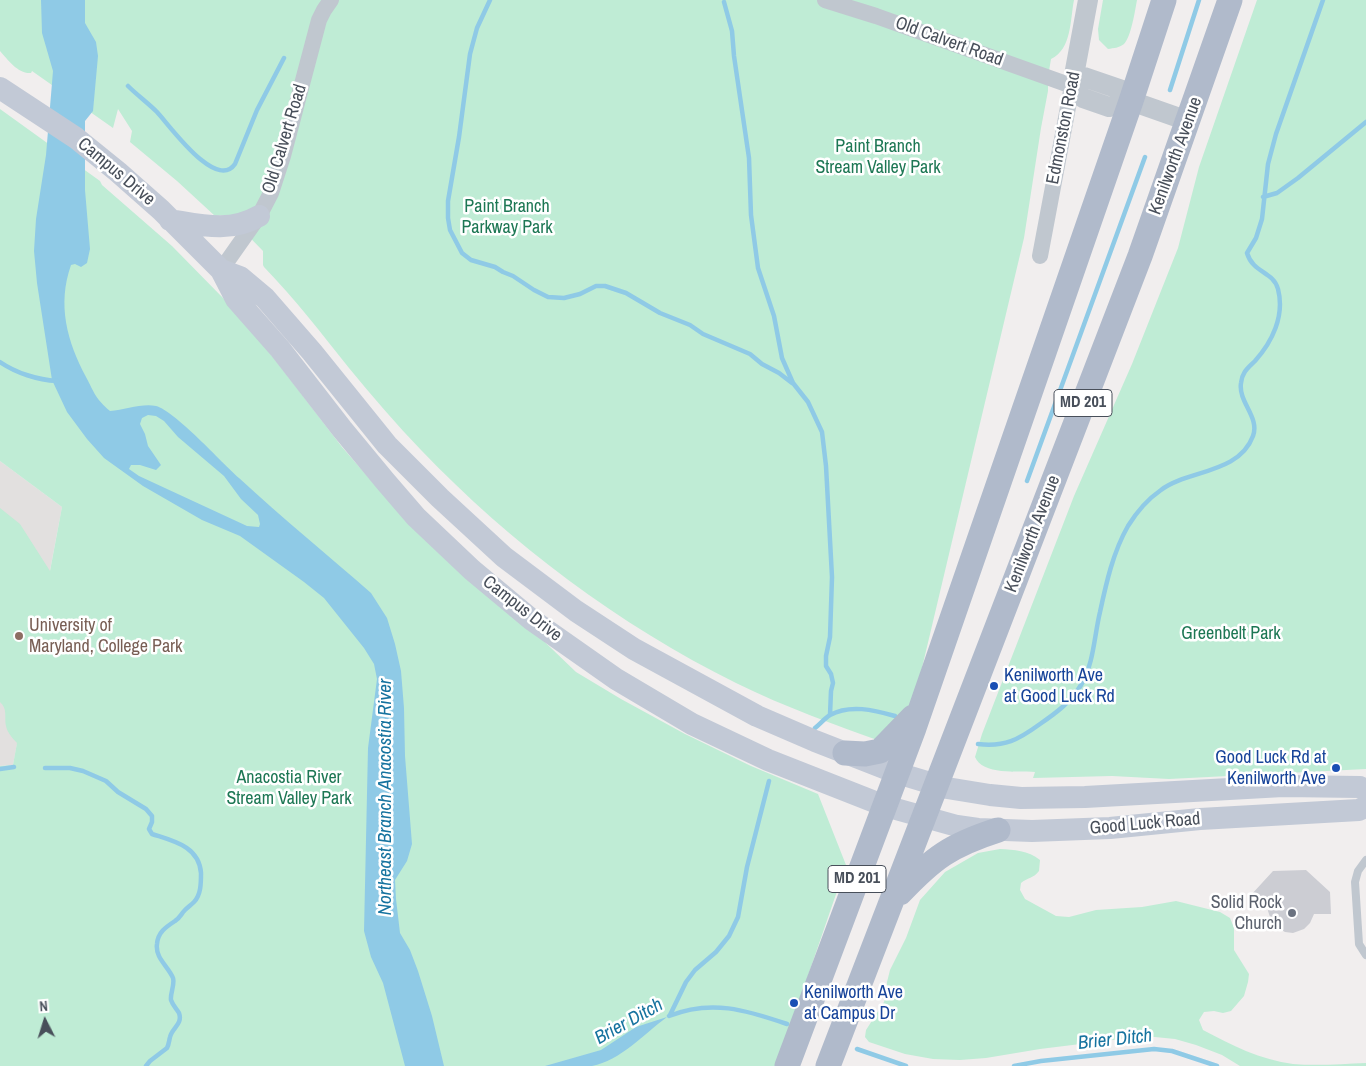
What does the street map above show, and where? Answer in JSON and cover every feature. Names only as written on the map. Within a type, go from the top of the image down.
[{"type":"main road","name":"MD 201","points":[[787,1066],[920,709],[1164,0]]},
{"type":"main road","name":"Kenilworth Avenue","points":[[828,1066],[1140,256],[1230,0]]},
{"type":"main road","name":"Campus Drive","points":[[0,88],[76,138],[118,172],[221,270],[236,299],[280,349],[342,429],[406,506],[472,570],[532,620],[616,679],[692,724],[768,760],[885,806],[924,818]]},
{"type":"main road","points":[[170,220],[216,227],[236,225],[259,216]]},
{"type":"main road","name":"Campus Drive","points":[[221,270],[240,278],[265,298],[312,352],[387,446],[440,498],[504,557],[576,610],[634,649],[757,716],[897,773],[937,785]]},
{"type":"main road","points":[[845,752],[865,754],[880,751],[920,709]]},
{"type":"main road","name":"Good Luck Road","points":[[937,785],[990,795],[1021,798],[1085,797],[1283,786],[1360,787],[1366,790]]},
{"type":"main road","name":"Good Luck Road","points":[[924,818],[957,826],[1032,831],[1110,828],[1200,819],[1359,810],[1366,806]]},
{"type":"main road","points":[[893,900],[935,859],[970,839],[998,830]]},
{"type":"street","name":"Old Calvert Road","points":[[221,270],[259,216],[276,178],[320,20],[331,0]]},
{"type":"street","name":"Old Calvert Road","points":[[825,0],[876,16],[1072,86],[1083,98],[1110,107],[1131,100]]},
{"type":"street","name":"Edmonston Road","points":[[1040,256],[1088,0]]},
{"type":"street","points":[[1131,100],[1188,121]]},
{"type":"lane","points":[[1366,860],[1358,871],[1355,882],[1360,944],[1366,955]]},
{"type":"shaded area","name":"University of Maryland, College Park","points":[[0,461],[62,507],[13,765],[0,766]]},
{"type":"green space","points":[[0,0],[1074,0],[1071,25],[1066,41],[1058,54],[1051,59],[1048,91],[1024,238],[907,731],[889,744],[811,716],[736,683],[650,635],[609,609],[529,550],[456,485],[393,420],[264,267],[263,251],[228,215],[215,216],[130,142],[132,131],[118,109],[113,128],[32,71],[31,73],[26,73],[10,62],[0,51]]},
{"type":"green space","points":[[1103,0],[1137,0],[1129,36],[1124,44],[1118,47],[1108,49],[1099,40],[1098,29]]},
{"type":"green space","name":"Greenbelt Park","points":[[1257,0],[1366,0],[1366,769],[1169,779],[1112,776],[1033,778],[1035,772],[1010,772],[985,767],[975,757],[982,734],[1074,496],[1132,364],[1178,248],[1199,167]]},
{"type":"green space","name":"Anacostia River Stream Valley Park","points":[[0,109],[100,181],[102,185],[172,246],[225,300],[273,357],[342,447],[381,492],[576,672],[685,734],[751,766],[818,794],[846,865],[777,1066],[0,1066],[0,766],[13,765],[17,743],[7,728],[5,710],[0,702],[0,508],[20,524],[50,571],[62,507],[0,461]]},
{"type":"green space","points":[[1000,849],[1026,852],[1040,860],[1039,871],[1021,883],[1020,890],[1025,899],[1056,916],[1069,917],[1096,910],[1142,907],[1176,901],[1220,912],[1230,918],[1234,928],[1234,950],[1249,974],[1248,982],[1244,996],[1231,1011],[1223,1013],[1214,1011],[1204,1012],[1199,1020],[1203,1030],[1246,1051],[1281,1062],[1311,1065],[1366,1063],[1366,1066],[1240,1066],[1222,1055],[1196,1045],[1175,1039],[1155,1037],[1137,1037],[960,1060],[933,1059],[905,1054],[869,1042],[865,1037],[866,1030],[884,1002],[890,970],[906,938],[920,900],[945,872],[978,853]]},
{"type":"water","name":"Northeast Branch Anacostia River","points":[[41,0],[85,0],[85,23],[96,42],[98,56],[93,111],[85,121],[85,190],[90,249],[87,263],[81,267],[75,264],[71,265],[65,294],[65,309],[69,336],[79,363],[96,396],[110,411],[151,405],[175,417],[255,493],[371,593],[387,618],[401,671],[412,844],[407,861],[395,880],[400,933],[410,950],[418,971],[432,1016],[444,1066],[405,1066],[383,983],[371,957],[364,931],[368,748],[377,679],[374,664],[364,648],[324,598],[304,582],[240,536],[202,520],[143,486],[104,458],[67,412],[52,380],[34,251],[36,219],[46,155],[53,71],[42,33]],"holes":[[[148,415],[156,416],[164,421],[178,437],[224,476],[241,499],[258,515],[259,527],[247,526],[139,476],[129,469],[131,465],[140,465],[156,470],[161,465],[148,446],[140,424],[142,418]]]},
{"type":"water","points":[[667,1017],[632,1046],[602,1063],[592,1066],[545,1066],[601,1050],[636,1027]]},
{"type":"building","points":[[1306,870],[1330,892],[1331,914],[1314,914],[1310,923],[1304,929],[1293,933],[1285,932],[1278,928],[1271,920],[1268,911],[1270,902],[1251,895],[1273,871]]},
{"type":"waterway","points":[[490,0],[477,28],[470,54],[448,201],[450,230],[462,253],[471,260],[495,267],[513,276],[548,297],[564,298],[580,294],[596,286],[605,286],[626,293],[660,313],[690,325],[703,334],[750,354],[792,383]]},
{"type":"waterway","points":[[1170,90],[1199,0]]},
{"type":"waterway","points":[[978,744],[1004,743],[1018,738],[1052,716],[1073,697],[1089,668],[1102,601],[1111,568],[1118,546],[1131,521],[1147,502],[1172,483],[1225,465],[1236,458],[1246,448],[1253,436],[1254,422],[1241,390],[1242,379],[1272,337],[1278,319],[1280,299],[1275,283],[1254,265],[1247,253],[1256,238],[1262,219],[1268,164],[1276,134],[1323,0]]},
{"type":"waterway","points":[[724,2],[732,31],[749,158],[751,215],[758,268],[774,316],[782,358],[793,383],[808,402],[822,432],[826,466],[832,577],[830,637],[826,656],[826,666],[831,674],[833,683],[830,715]]},
{"type":"waterway","points":[[128,86],[157,112],[182,142],[205,163],[217,169],[227,170],[235,164],[257,110],[284,58]]},
{"type":"waterway","points":[[1263,197],[1277,193],[1298,178],[1366,122]]},
{"type":"waterway","points":[[1027,481],[1145,157]]},
{"type":"waterway","points":[[0,362],[27,375],[57,381]]},
{"type":"waterway","points":[[815,728],[830,715],[846,710],[862,709],[895,716]]},
{"type":"waterway","points":[[0,769],[14,767]]},
{"type":"waterway","points":[[45,768],[70,768],[83,771],[106,781],[118,792],[146,809],[152,816],[149,829],[152,834],[184,846],[195,856],[199,864],[201,885],[196,899],[178,919],[163,930],[158,940],[158,954],[173,978],[171,1000],[179,1013],[180,1020],[171,1034],[167,1048],[146,1066]]},
{"type":"waterway","points":[[670,1015],[686,982],[695,970],[716,952],[729,936],[738,917],[747,867],[769,781]]},
{"type":"waterway","name":"Brier Ditch","points":[[669,1016],[684,1011],[714,1007],[757,1014],[787,1024]]},
{"type":"waterway","name":"Brier Ditch","points":[[857,1049],[906,1066]]},
{"type":"waterway","name":"Brier Ditch","points":[[1014,1066],[1041,1061],[1154,1049],[1172,1051],[1217,1066]]},
{"type":"place","name":"University of Maryland, College Park","points":[[19,636]]},
{"type":"place","name":"Kenilworth Ave at Good Luck Rd","points":[[994,686]]},
{"type":"place","name":"Good Luck Rd at Kenilworth Ave","points":[[1336,768]]},
{"type":"place","name":"Solid Rock Church","points":[[1292,913]]},
{"type":"place","name":"Kenilworth Ave at Campus Dr","points":[[794,1003]]},
{"type":"park label","name":"Paint Branch Stream Valley Park","points":[[878,157]]},
{"type":"park label","name":"Paint Branch Parkway Park","points":[[507,217]]}]
